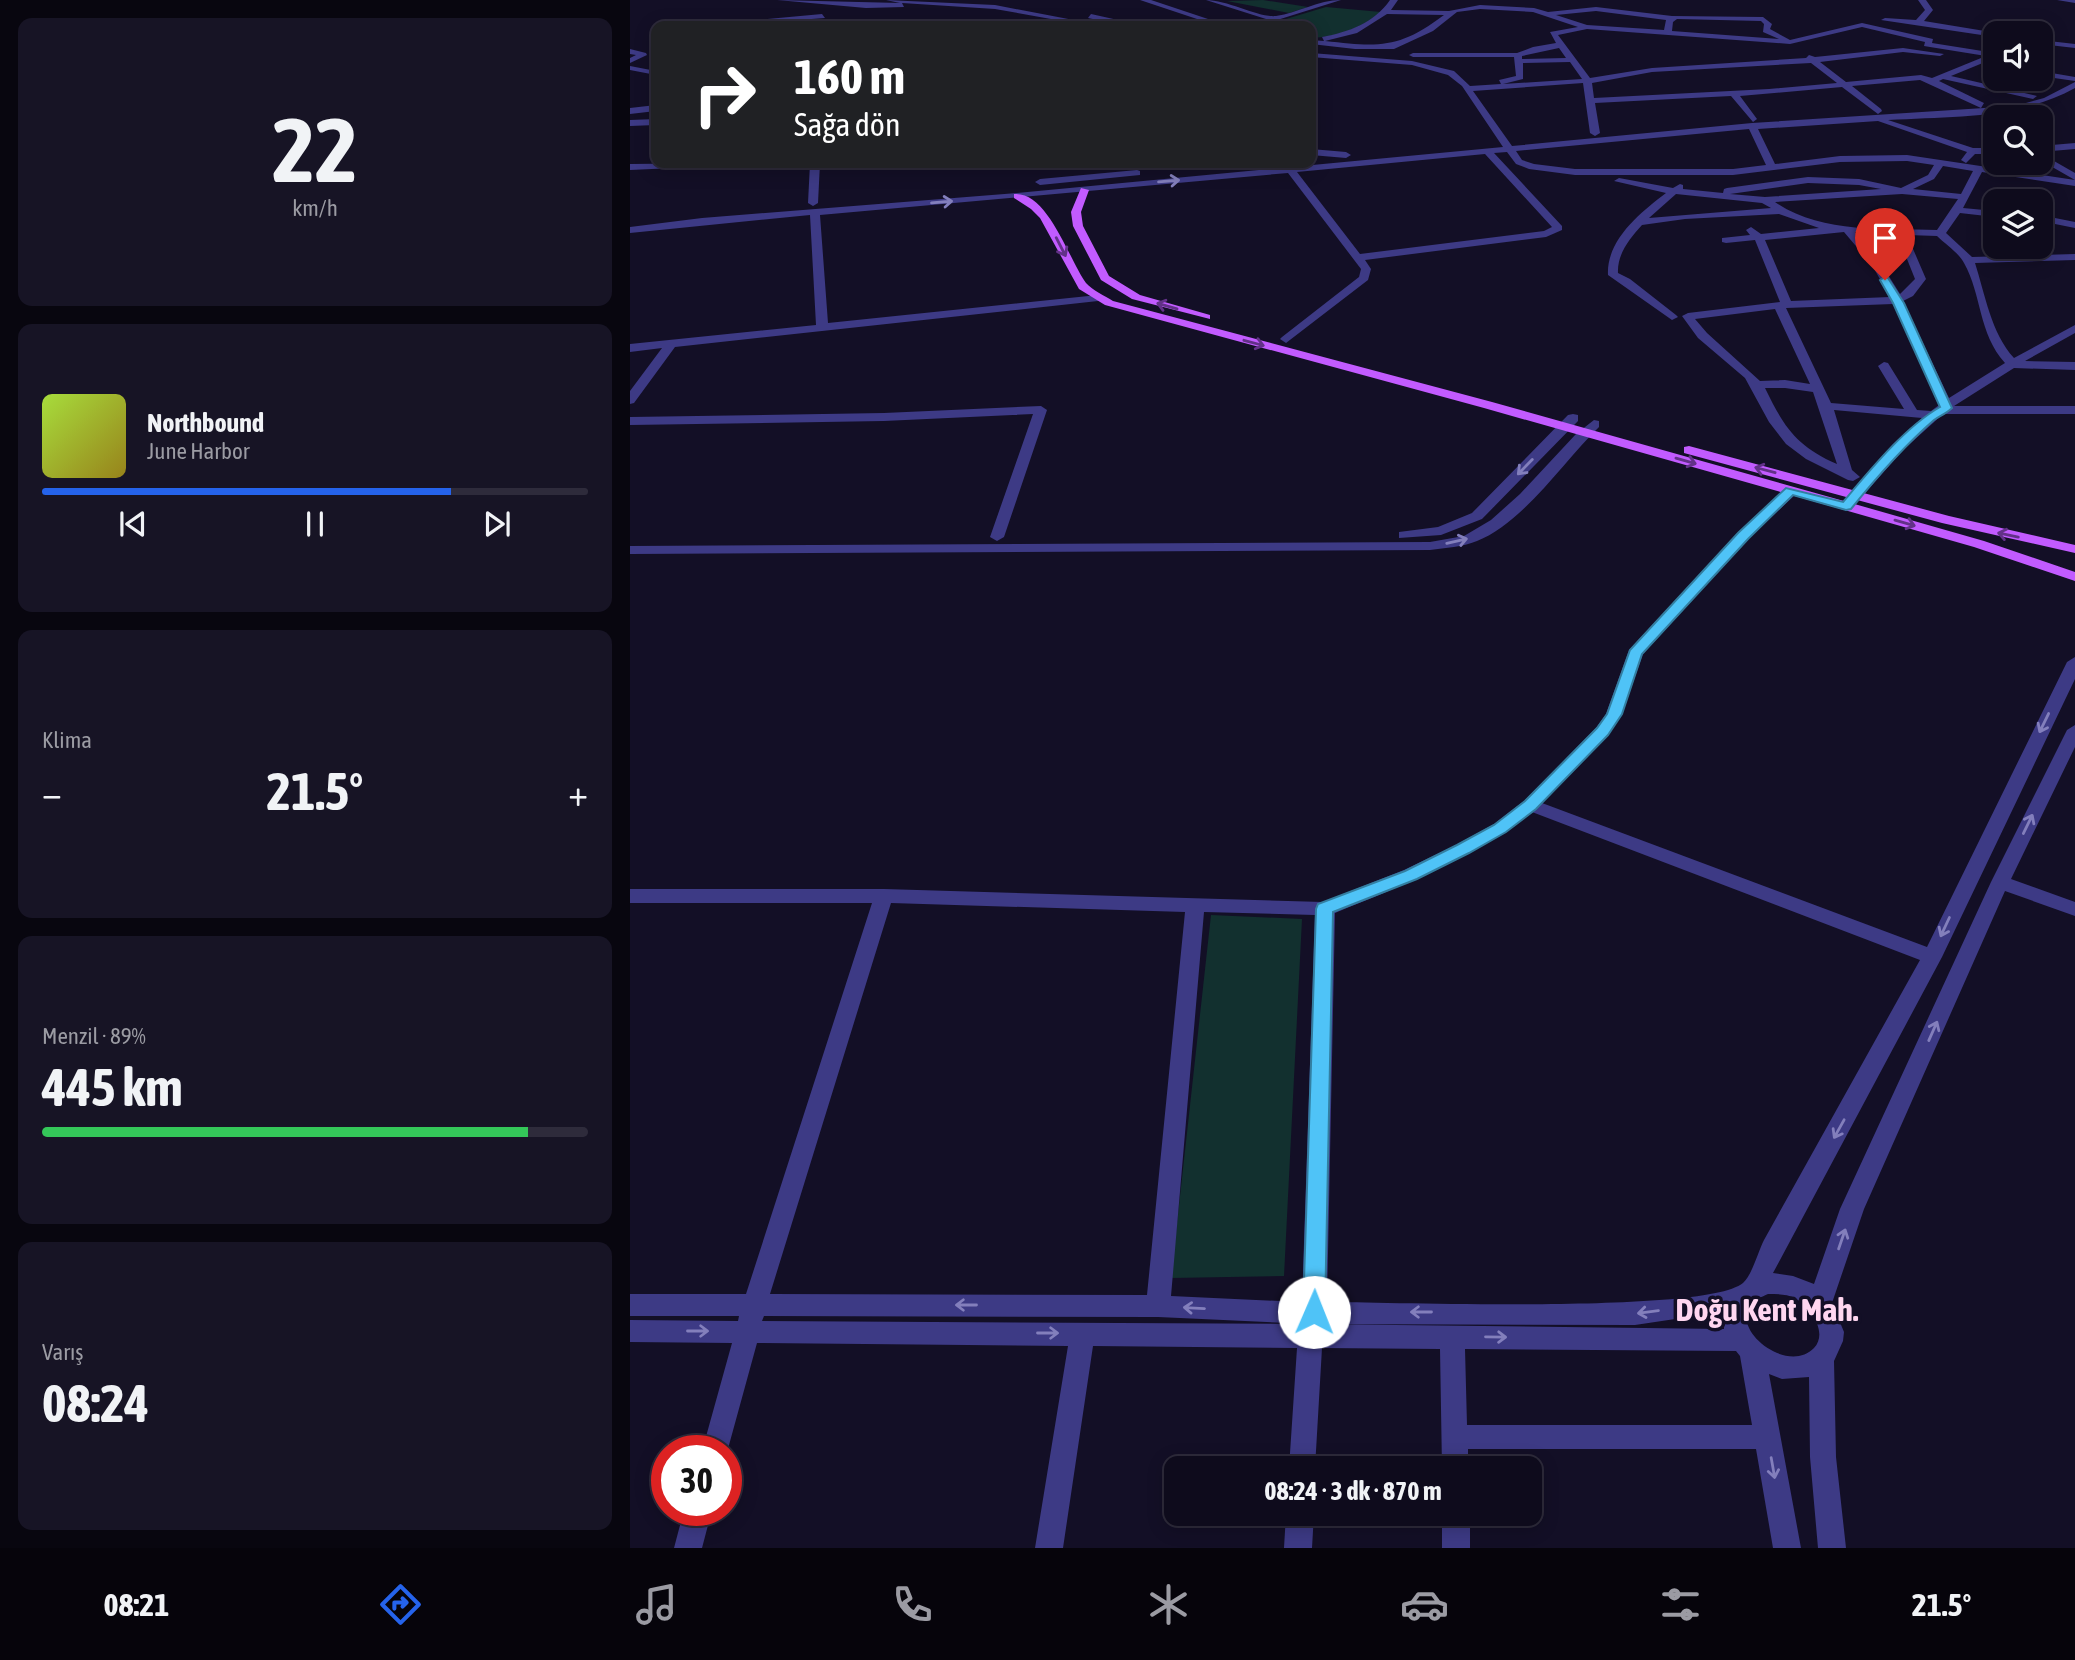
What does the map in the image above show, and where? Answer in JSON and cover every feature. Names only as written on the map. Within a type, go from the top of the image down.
[{"type":"main road","points":[[1018,190],[1044,217],[1083,287],[1098,298],[1122,307],[1569,423],[1860,490],[1947,520],[2075,549]]},
{"type":"main road","points":[[1084,190],[1076,212],[1078,226],[1105,278],[1112,285],[1136,297],[1569,423]]},
{"type":"main road","points":[[1590,428],[1791,491],[1979,544],[2075,577]]},
{"type":"street","points":[[781,0],[866,6]]},
{"type":"street","points":[[890,0],[995,7],[1073,21]]},
{"type":"street","points":[[1144,0],[1209,21]]},
{"type":"street","points":[[1210,0],[1275,19]]},
{"type":"street","points":[[1268,21],[1337,0]]},
{"type":"street","points":[[1388,12],[1394,0]]},
{"type":"street","points":[[1448,0],[1447,7],[1454,11]]},
{"type":"street","points":[[1919,22],[1929,10],[1922,0]]},
{"type":"street","points":[[2061,0],[2075,1]]},
{"type":"street","points":[[766,21],[822,16],[866,6],[912,2]]},
{"type":"street","points":[[1316,40],[1343,37],[1388,12],[1509,7],[1546,13],[1587,27],[1791,41],[1855,25],[1930,41]]},
{"type":"street","points":[[1065,9],[1113,21]]},
{"type":"street","points":[[1546,13],[1595,9],[1672,18],[1763,19],[1768,24],[1766,30],[1791,41],[1878,115],[1908,131],[1972,151],[1983,151]]},
{"type":"street","points":[[1316,42],[1354,47],[1394,47],[1430,29],[1454,11]]},
{"type":"street","points":[[822,16],[824,21]]},
{"type":"street","points":[[1668,33],[1669,21],[1672,18]]},
{"type":"street","points":[[1885,20],[1919,22],[1983,33]]},
{"type":"street","points":[[1946,26],[1927,44],[1983,53]]},
{"type":"street","points":[[1587,27],[1553,34],[1587,80],[1595,133]]},
{"type":"street","points":[[1877,41],[1903,34]]},
{"type":"street","points":[[2053,43],[2075,46]]},
{"type":"street","points":[[1519,58],[1533,49],[1561,45]]},
{"type":"street","points":[[1864,45],[1851,49],[1889,63]]},
{"type":"street","points":[[1467,89],[1620,77],[1652,70],[1813,60],[1915,50],[1983,62]]},
{"type":"street","points":[[630,51],[643,55],[630,61]]},
{"type":"street","points":[[1316,56],[1412,62],[1451,73],[1467,89],[1519,162],[1532,167],[1578,172],[1674,191],[1765,200],[1902,191],[1931,177],[1941,162]]},
{"type":"street","points":[[1345,58],[1572,60]]},
{"type":"street","points":[[1519,58],[1520,77]]},
{"type":"street","points":[[1933,81],[1983,60]]},
{"type":"street","points":[[630,68],[651,72]]},
{"type":"street","points":[[1900,68],[1982,104]]},
{"type":"street","points":[[1482,88],[1520,77],[1581,72]]},
{"type":"street","points":[[2053,76],[2074,80]]},
{"type":"street","points":[[1591,101],[1844,85],[1921,77]]},
{"type":"street","points":[[1942,77],[2037,99]]},
{"type":"street","points":[[2017,105],[2037,99],[2074,80]]},
{"type":"street","points":[[1733,93],[1752,123],[1764,157],[1773,168]]},
{"type":"street","points":[[1878,115],[2037,99]]},
{"type":"street","points":[[2035,105],[2037,99]]},
{"type":"street","points":[[630,110],[651,108]]},
{"type":"street","points":[[1316,168],[1487,152],[1507,145],[1595,133],[1983,111]]},
{"type":"street","points":[[630,122],[651,122]]},
{"type":"street","points":[[1316,158],[1752,123]]},
{"type":"street","points":[[2053,148],[2075,146]]},
{"type":"street","points":[[1963,166],[1972,151]]},
{"type":"street","points":[[1316,152],[1346,155]]},
{"type":"street","points":[[1357,258],[1546,234],[1557,230],[1487,152]]},
{"type":"street","points":[[1578,172],[1687,172],[1773,168],[1840,159],[1906,158],[2075,183]]},
{"type":"street","points":[[2053,164],[2075,177]]},
{"type":"street","points":[[630,167],[651,166]]},
{"type":"street","points":[[815,168],[814,208],[822,327]]},
{"type":"street","points":[[1018,190],[1075,178],[1202,168]]},
{"type":"street","points":[[630,221],[1018,190],[1084,190],[1313,168]]},
{"type":"street","points":[[1940,233],[1957,210],[1979,169]]},
{"type":"street","points":[[1286,339],[1364,278],[1366,269],[1291,170]]},
{"type":"street","points":[[1672,317],[1626,281],[1613,275],[1611,270],[1618,246],[1638,222],[1682,186],[1687,172]]},
{"type":"street","points":[[1075,178],[1084,182],[1084,190]]},
{"type":"street","points":[[1714,195],[1737,188],[1808,180],[1859,182],[1902,191],[1964,197]]},
{"type":"street","points":[[1765,200],[1783,214]]},
{"type":"street","points":[[630,230],[814,208]]},
{"type":"street","points":[[1957,210],[1983,213]]},
{"type":"street","points":[[1638,222],[1685,216],[1783,214],[1846,229],[1860,241],[1897,300],[1941,411]]},
{"type":"street","points":[[1759,237],[1783,214]]},
{"type":"street","points":[[2053,221],[2075,225]]},
{"type":"street","points":[[1749,228],[1759,237],[1783,305],[1826,406],[1846,471],[1860,490]]},
{"type":"street","points":[[1726,240],[1846,229],[1940,233],[1969,260],[1989,325],[2001,351],[2014,364],[2075,366]]},
{"type":"street","points":[[1846,471],[1809,457],[1790,443],[1767,408],[1757,385],[1704,337],[1688,316],[1783,305],[1897,300],[1909,294],[1921,279],[1900,230]]},
{"type":"street","points":[[1969,260],[2075,257]]},
{"type":"street","points":[[1900,261],[1913,261]]},
{"type":"street","points":[[630,348],[1098,298]]},
{"type":"street","points":[[1846,506],[1941,411],[2075,328]]},
{"type":"street","points":[[630,400],[672,343]]},
{"type":"street","points":[[1884,366],[1913,413]]},
{"type":"street","points":[[1757,385],[1785,384],[1818,389]]},
{"type":"street","points":[[1826,406],[1913,413],[2075,410]]},
{"type":"street","points":[[630,421],[884,417],[1041,410],[997,537]]},
{"type":"street","points":[[630,539],[1422,535],[1441,531],[1477,516],[1569,423]]},
{"type":"street","points":[[630,550],[1430,546],[1462,541],[1482,533],[1510,510],[1590,428]]},
{"type":"street","points":[[630,896],[884,896],[1325,909],[1411,875],[1463,849],[1500,828],[1530,805],[1602,732],[1614,714],[1635,653],[1743,536],[1791,491]]},
{"type":"street","points":[[1787,1548],[1747,1346],[1734,1316],[1931,957],[2075,662]]},
{"type":"street","points":[[1819,1304],[1852,1209],[2000,882],[2075,730]]},
{"type":"street","points":[[1530,805],[1931,957]]},
{"type":"street","points":[[2000,882],[2075,909]]},
{"type":"street","points":[[719,1435],[754,1306],[884,896]]},
{"type":"street","points":[[1158,1306],[1195,906]]},
{"type":"street","points":[[1303,1456],[1312,1324],[1325,909]]},
{"type":"street","points":[[630,1305],[1158,1306],[1312,1324],[1452,1336],[1747,1346],[1773,1364],[1795,1368],[1810,1365],[1821,1358],[1829,1348],[1832,1336],[1826,1314],[1808,1294],[1787,1285],[1766,1283],[1747,1292],[1698,1306],[1635,1314],[1312,1324],[1082,1334],[630,1331]]},
{"type":"street","points":[[1049,1548],[1082,1334]]},
{"type":"street","points":[[1452,1336],[1455,1456]]},
{"type":"street","points":[[1821,1358],[1823,1457],[1832,1548]]},
{"type":"street","points":[[1454,1437],[1767,1437]]},
{"type":"street","points":[[688,1548],[694,1526]]},
{"type":"street","points":[[1298,1548],[1299,1526]]},
{"type":"street","points":[[1456,1526],[1456,1548]]},
{"type":"green space","points":[[1263,0],[1308,7],[1289,13],[1227,1]]},
{"type":"green space","points":[[1326,7],[1381,12],[1339,34],[1316,38],[1316,21],[1279,21]]},
{"type":"green space","points":[[1211,915],[1302,919],[1284,1276],[1171,1278]]},
{"type":"district","name":"Doğu Kent Mah.","points":[[1767,1309]]},
{"type":"route","points":[[1314,1312],[1325,909],[1411,875],[1463,849],[1500,828],[1530,805],[1602,732],[1614,714],[1635,653],[1743,536],[1791,491],[1846,506],[1931,417],[1947,408],[1885,280]]}]
